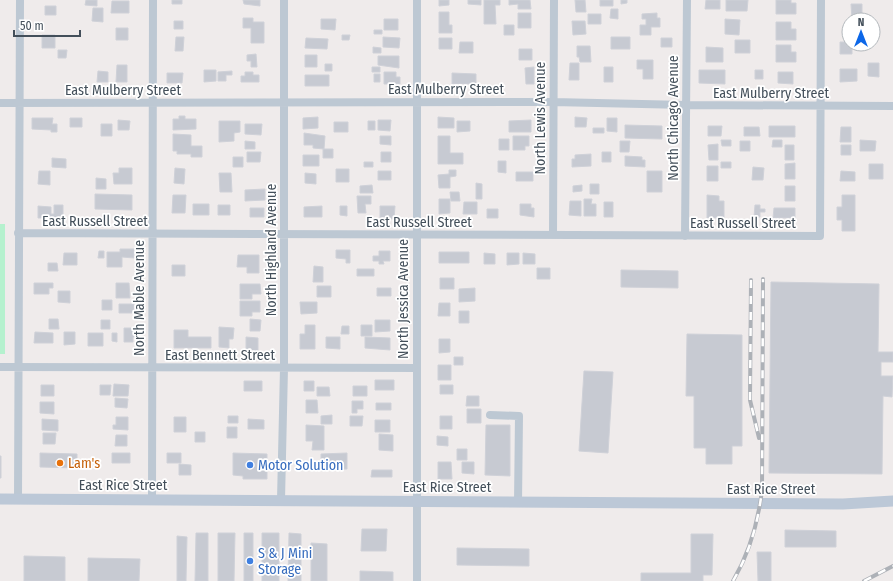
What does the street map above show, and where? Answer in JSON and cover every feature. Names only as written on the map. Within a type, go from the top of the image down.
[{"type":"main road","name":"East Rice Street","points":[[0,499],[843,504],[893,501]]},
{"type":"street","points":[[18,499],[18,103],[20,0]]},
{"type":"street","name":"North Mable Avenue","points":[[152,500],[153,0]]},
{"type":"street","name":"North Highland Avenue","points":[[281,500],[284,368],[284,0]]},
{"type":"street","name":"North Jessica Avenue","points":[[417,0],[417,581]]},
{"type":"street","name":"North Lewis Avenue","points":[[553,235],[554,0]]},
{"type":"street","name":"North Chicago Avenue","points":[[685,236],[687,0]]},
{"type":"street","points":[[820,106],[821,0]]},
{"type":"street","name":"East Mulberry Street","points":[[0,103],[553,102],[686,105],[893,106]]},
{"type":"street","name":"East Russell Street","points":[[18,233],[820,236],[820,106]]},
{"type":"street","name":"East Bennett Street","points":[[0,367],[416,368]]},
{"type":"street","points":[[490,415],[519,416],[518,503]]},
{"type":"green space","points":[[0,224],[5,224],[5,354],[0,354]]},
{"type":"building","points":[[86,0],[97,0],[97,6],[85,5]]},
{"type":"building","points":[[172,0],[182,0],[182,4],[172,4]]},
{"type":"building","points":[[243,0],[260,0],[260,6],[244,4]]},
{"type":"building","points":[[439,0],[449,0],[449,5],[439,6]]},
{"type":"building","points":[[468,0],[481,0],[481,5],[468,4]]},
{"type":"building","points":[[484,0],[500,0],[500,5],[495,5],[496,24],[484,24]]},
{"type":"building","points":[[509,0],[530,0],[531,9],[518,9],[518,4],[509,5]]},
{"type":"building","points":[[575,0],[585,0],[586,12],[576,12]]},
{"type":"building","points":[[600,0],[613,0],[613,6],[600,6]]},
{"type":"building","points":[[621,0],[627,0],[627,3],[621,4]]},
{"type":"building","points":[[706,0],[720,0],[720,9],[705,9]]},
{"type":"building","points":[[726,0],[748,0],[747,11],[726,11]]},
{"type":"building","points":[[776,0],[791,0],[791,3],[796,3],[796,14],[776,14]]},
{"type":"building","points":[[112,1],[129,1],[129,13],[111,13]]},
{"type":"building","points":[[851,4],[862,4],[862,12],[852,12]]},
{"type":"building","points":[[45,6],[56,6],[56,15],[45,15]]},
{"type":"building","points":[[93,8],[103,8],[103,22],[92,21]]},
{"type":"building","points":[[611,9],[618,9],[618,19],[610,18]]},
{"type":"building","points":[[439,12],[449,12],[449,25],[452,25],[452,33],[439,33]]},
{"type":"building","points":[[518,13],[531,13],[531,28],[518,28]]},
{"type":"building","points":[[657,13],[657,18],[660,18],[660,27],[651,27],[651,35],[640,35],[640,25],[646,25],[646,19],[642,19],[642,14]]},
{"type":"building","points":[[588,14],[601,14],[601,24],[588,24]]},
{"type":"building","points":[[243,18],[253,18],[253,22],[264,22],[264,43],[251,43],[251,28],[243,28]]},
{"type":"building","points":[[321,19],[336,19],[335,30],[321,29]]},
{"type":"building","points":[[384,19],[398,19],[398,30],[384,30]]},
{"type":"building","points":[[725,19],[740,20],[739,35],[725,34]]},
{"type":"building","points":[[174,21],[183,21],[183,29],[174,29]]},
{"type":"building","points":[[572,21],[585,21],[586,34],[573,35]]},
{"type":"building","points":[[776,22],[791,22],[791,29],[796,29],[796,40],[776,40]]},
{"type":"building","points":[[504,25],[514,25],[514,35],[504,35]]},
{"type":"building","points":[[116,28],[128,28],[128,40],[116,40]]},
{"type":"building","points":[[374,30],[382,30],[382,34],[374,34]]},
{"type":"building","points":[[42,35],[55,35],[55,48],[42,48]]},
{"type":"building","points":[[342,35],[350,35],[349,40],[342,40]]},
{"type":"building","points":[[176,37],[184,37],[183,51],[175,51]]},
{"type":"building","points":[[383,37],[400,38],[399,48],[383,47]]},
{"type":"building","points":[[611,37],[630,37],[630,49],[611,49]]},
{"type":"building","points":[[306,38],[328,39],[327,49],[305,48]]},
{"type":"building","points":[[439,38],[452,38],[452,49],[439,49]]},
{"type":"building","points":[[661,38],[672,38],[672,47],[661,47]]},
{"type":"building","points":[[735,40],[750,40],[750,53],[735,53]]},
{"type":"building","points":[[460,42],[473,42],[473,53],[459,53]]},
{"type":"building","points":[[840,42],[841,52],[852,52],[852,54],[840,54]]},
{"type":"building","points":[[776,45],[791,45],[791,52],[796,52],[796,62],[776,62]]},
{"type":"building","points":[[577,46],[590,46],[591,62],[580,62],[579,57],[577,57]]},
{"type":"building","points":[[373,47],[381,48],[381,53],[373,53]]},
{"type":"building","points":[[706,47],[723,48],[723,62],[706,62]]},
{"type":"building","points":[[519,49],[532,49],[532,60],[519,60]]},
{"type":"building","points":[[58,50],[67,50],[66,58],[58,58]]},
{"type":"building","points":[[256,54],[257,67],[251,67],[251,61],[247,61],[247,55]]},
{"type":"building","points":[[305,55],[317,55],[317,67],[305,67]]},
{"type":"building","points":[[378,56],[399,56],[399,68],[378,65]]},
{"type":"building","points":[[637,60],[653,60],[653,79],[643,79],[643,69],[637,69]]},
{"type":"building","points":[[570,63],[579,63],[579,80],[569,80]]},
{"type":"building","points":[[868,63],[879,63],[879,77],[868,76]]},
{"type":"building","points":[[325,64],[332,64],[332,71],[325,71]]},
{"type":"building","points":[[117,65],[127,65],[127,82],[116,82]]},
{"type":"building","points":[[372,67],[380,67],[380,72],[372,72]]},
{"type":"building","points":[[534,67],[534,84],[526,84],[525,68]]},
{"type":"building","points":[[604,67],[613,67],[613,82],[604,82]]},
{"type":"building","points":[[840,69],[857,69],[857,81],[840,82]]},
{"type":"building","points":[[204,70],[216,70],[216,81],[204,82]]},
{"type":"building","points":[[699,70],[725,70],[725,84],[699,83]]},
{"type":"building","points":[[755,70],[763,70],[763,79],[755,79]]},
{"type":"building","points":[[98,71],[108,72],[108,82],[97,82]]},
{"type":"building","points":[[232,71],[232,75],[226,75],[226,81],[218,81],[218,72]]},
{"type":"building","points":[[245,72],[253,72],[253,75],[259,75],[259,82],[241,82],[241,76],[245,76]]},
{"type":"building","points":[[384,72],[396,72],[396,77],[400,77],[400,84],[384,84]]},
{"type":"building","points":[[778,72],[793,72],[793,84],[778,83]]},
{"type":"building","points":[[167,73],[183,73],[182,83],[167,83]]},
{"type":"building","points":[[452,73],[476,74],[476,84],[452,84]]},
{"type":"building","points":[[374,74],[380,74],[380,82],[374,82]]},
{"type":"building","points":[[305,75],[329,75],[329,86],[305,86]]},
{"type":"building","points":[[179,116],[185,116],[185,119],[196,119],[196,129],[173,130],[173,119],[179,119]]},
{"type":"building","points":[[318,117],[318,128],[303,129],[303,118]]},
{"type":"building","points":[[438,117],[454,118],[454,128],[438,128]]},
{"type":"building","points":[[575,117],[587,118],[586,127],[575,127]]},
{"type":"building","points":[[32,118],[53,118],[52,124],[57,124],[57,132],[51,132],[51,130],[32,129]]},
{"type":"building","points":[[70,118],[82,118],[82,127],[70,127]]},
{"type":"building","points":[[607,118],[617,118],[617,132],[607,131]]},
{"type":"building","points":[[118,120],[130,121],[129,130],[118,130]]},
{"type":"building","points":[[378,120],[391,120],[390,131],[378,130]]},
{"type":"building","points":[[531,120],[531,132],[509,132],[509,121]]},
{"type":"building","points":[[219,121],[240,121],[240,132],[234,133],[234,141],[219,142]]},
{"type":"building","points":[[368,121],[375,121],[375,130],[368,130]]},
{"type":"building","points":[[457,121],[470,121],[470,131],[457,132]]},
{"type":"building","points":[[334,122],[348,122],[348,132],[334,132]]},
{"type":"building","points":[[101,124],[112,124],[112,136],[101,136]]},
{"type":"building","points":[[245,124],[262,124],[261,135],[245,134]]},
{"type":"building","points":[[625,125],[662,126],[662,139],[625,138]]},
{"type":"building","points":[[708,126],[722,126],[721,136],[708,136]]},
{"type":"building","points":[[769,126],[795,126],[795,137],[769,137]]},
{"type":"building","points":[[744,127],[759,127],[760,136],[744,136]]},
{"type":"building","points":[[841,127],[851,127],[851,142],[840,142]]},
{"type":"building","points":[[593,128],[604,128],[604,133],[593,133]]},
{"type":"building","points":[[304,133],[325,136],[324,149],[313,148],[313,145],[304,145]]},
{"type":"building","points":[[173,134],[191,135],[191,146],[202,146],[202,157],[191,157],[191,154],[177,154],[177,151],[173,151]]},
{"type":"building","points":[[380,136],[391,136],[391,145],[380,144]]},
{"type":"building","points":[[438,136],[450,136],[450,153],[463,153],[463,164],[438,164]]},
{"type":"building","points":[[513,136],[529,136],[529,146],[525,146],[525,150],[513,150]]},
{"type":"building","points":[[499,139],[509,139],[509,150],[499,150]]},
{"type":"building","points":[[721,140],[731,140],[731,146],[722,146]]},
{"type":"building","points":[[773,140],[782,140],[782,147],[772,147]]},
{"type":"building","points":[[860,140],[876,141],[875,151],[860,151]]},
{"type":"building","points":[[245,141],[255,142],[255,149],[245,149]]},
{"type":"building","points":[[620,141],[630,141],[629,152],[620,152]]},
{"type":"building","points":[[740,141],[750,141],[750,151],[740,151]]},
{"type":"building","points":[[718,144],[718,160],[709,160],[708,145]]},
{"type":"building","points":[[785,145],[794,145],[794,160],[785,160]]},
{"type":"building","points":[[841,145],[851,145],[851,155],[841,155]]},
{"type":"building","points":[[323,149],[333,149],[333,158],[323,158]]},
{"type":"building","points":[[247,152],[261,152],[260,162],[247,162]]},
{"type":"building","points":[[381,152],[391,152],[391,162],[381,162]]},
{"type":"building","points":[[602,152],[611,152],[611,162],[602,162]]},
{"type":"building","points":[[591,154],[591,166],[572,167],[572,159],[575,159],[575,155]]},
{"type":"building","points":[[303,155],[319,155],[319,166],[303,166]]},
{"type":"building","points":[[625,156],[642,157],[642,160],[645,160],[645,167],[625,166]]},
{"type":"building","points":[[233,157],[243,157],[243,167],[233,167]]},
{"type":"building","points":[[52,158],[66,159],[66,168],[52,167]]},
{"type":"building","points":[[498,161],[506,161],[506,173],[498,172]]},
{"type":"building","points":[[364,162],[373,162],[373,167],[364,167]]},
{"type":"building","points":[[721,162],[731,162],[731,168],[721,168]]},
{"type":"building","points":[[795,163],[795,179],[785,179],[785,164]]},
{"type":"building","points":[[869,164],[883,164],[883,179],[869,179]]},
{"type":"building","points":[[707,166],[718,166],[718,181],[707,181]]},
{"type":"building","points":[[753,167],[764,168],[763,180],[752,180]]},
{"type":"building","points":[[119,168],[132,168],[132,184],[114,184],[113,173],[119,173]]},
{"type":"building","points":[[175,168],[185,169],[184,184],[174,183]]},
{"type":"building","points":[[336,169],[349,169],[349,182],[336,182]]},
{"type":"building","points":[[449,170],[456,170],[456,176],[450,177],[450,188],[439,188],[438,175],[449,174]]},
{"type":"building","points":[[39,171],[50,171],[50,185],[38,184]]},
{"type":"building","points":[[378,171],[391,171],[391,180],[378,180]]},
{"type":"building","points":[[647,171],[662,171],[662,192],[647,192]]},
{"type":"building","points":[[841,171],[855,172],[855,181],[840,181]]},
{"type":"building","points":[[516,172],[533,172],[533,181],[516,181]]},
{"type":"building","points":[[219,173],[231,173],[232,192],[220,192]]},
{"type":"building","points":[[305,173],[316,174],[316,184],[305,183]]},
{"type":"building","points":[[96,178],[106,179],[106,189],[96,189]]},
{"type":"building","points":[[476,183],[482,184],[482,199],[476,199]]},
{"type":"building","points":[[590,184],[599,184],[599,194],[590,194]]},
{"type":"building","points":[[372,185],[373,193],[360,193],[360,186]]},
{"type":"building","points":[[582,185],[582,191],[573,192],[573,186]]},
{"type":"building","points":[[785,186],[795,186],[795,201],[785,201]]},
{"type":"building","points":[[265,189],[265,200],[245,201],[245,190]]},
{"type":"building","points":[[450,192],[459,192],[460,201],[451,201]]},
{"type":"building","points":[[95,194],[132,195],[132,210],[95,209]]},
{"type":"building","points":[[173,195],[186,195],[185,213],[172,213]]},
{"type":"building","points":[[707,195],[719,196],[719,201],[724,201],[724,218],[707,218]]},
{"type":"building","points":[[842,195],[855,195],[855,231],[842,231],[842,220],[837,220],[837,207],[842,207]]},
{"type":"building","points":[[357,196],[371,196],[371,204],[365,204],[366,213],[358,213]]},
{"type":"building","points":[[439,199],[450,199],[450,213],[439,214]]},
{"type":"building","points":[[584,199],[592,199],[591,204],[596,204],[596,216],[584,216]]},
{"type":"building","points":[[570,201],[581,201],[581,216],[569,215]]},
{"type":"building","points":[[464,202],[477,202],[477,214],[463,214]]},
{"type":"building","points":[[604,202],[613,202],[613,217],[604,217]]},
{"type":"building","points":[[193,204],[209,204],[209,215],[193,215]]},
{"type":"building","points":[[520,204],[531,204],[531,208],[534,208],[534,217],[520,215]]},
{"type":"building","points":[[54,205],[63,205],[63,218],[38,218],[38,206],[51,207],[51,214],[54,214]]},
{"type":"building","points":[[218,205],[230,205],[230,215],[218,215]]},
{"type":"building","points":[[755,205],[760,205],[760,209],[765,209],[765,212],[760,212],[760,217],[754,217]]},
{"type":"building","points":[[322,206],[322,217],[304,217],[304,207]]},
{"type":"building","points":[[340,206],[347,206],[347,216],[340,215]]},
{"type":"building","points":[[380,206],[395,206],[394,219],[380,218]]},
{"type":"building","points":[[250,208],[264,208],[264,217],[250,217]]},
{"type":"building","points":[[774,208],[795,208],[795,218],[773,218]]},
{"type":"building","points":[[487,209],[498,209],[498,218],[487,218]]},
{"type":"building","points":[[120,249],[134,249],[134,258],[122,257],[122,267],[107,267],[107,252],[120,252]]},
{"type":"building","points":[[336,250],[350,250],[350,263],[346,263],[346,259],[336,258]]},
{"type":"building","points":[[99,251],[104,251],[104,258],[98,258]]},
{"type":"building","points":[[379,251],[390,251],[390,261],[383,261],[384,264],[379,264],[379,261],[373,261],[373,256],[379,256]]},
{"type":"building","points":[[439,252],[469,252],[469,263],[439,263]]},
{"type":"building","points":[[64,253],[77,253],[77,265],[63,265]]},
{"type":"building","points":[[484,253],[495,254],[495,264],[484,264]]},
{"type":"building","points":[[507,253],[519,253],[519,264],[507,265]]},
{"type":"building","points":[[523,253],[535,254],[535,264],[523,264]]},
{"type":"building","points":[[238,255],[259,255],[259,273],[247,273],[247,267],[237,267]]},
{"type":"building","points":[[48,263],[57,263],[58,271],[48,271]]},
{"type":"building","points":[[172,265],[185,265],[185,276],[172,276]]},
{"type":"building","points":[[314,266],[323,267],[323,282],[313,282]]},
{"type":"building","points":[[537,268],[550,268],[550,279],[537,279]]},
{"type":"building","points":[[357,269],[374,269],[374,276],[357,276]]},
{"type":"building","points":[[621,270],[678,271],[678,288],[621,287]]},
{"type":"building","points":[[440,278],[454,278],[454,289],[440,289]]},
{"type":"building","points":[[771,282],[879,284],[878,352],[893,352],[893,362],[881,362],[881,376],[893,376],[892,397],[883,396],[882,474],[769,473]]},
{"type":"building","points":[[34,283],[53,283],[53,288],[49,288],[49,294],[34,294]]},
{"type":"building","points":[[116,283],[129,283],[130,298],[116,298]]},
{"type":"building","points":[[240,284],[260,284],[261,294],[252,294],[252,299],[240,299]]},
{"type":"building","points":[[317,286],[331,286],[331,297],[317,297]]},
{"type":"building","points":[[377,288],[391,288],[391,296],[377,296]]},
{"type":"building","points":[[475,288],[475,301],[459,302],[459,289]]},
{"type":"building","points":[[58,291],[70,291],[70,303],[58,302]]},
{"type":"building","points":[[102,300],[112,300],[112,310],[102,310]]},
{"type":"building","points":[[240,301],[260,301],[260,312],[252,312],[252,316],[240,316]]},
{"type":"building","points":[[300,302],[317,302],[317,313],[301,314]]},
{"type":"building","points":[[439,303],[450,303],[450,316],[438,316]]},
{"type":"building","points":[[119,304],[134,304],[134,313],[119,313]]},
{"type":"building","points":[[459,311],[469,311],[469,323],[459,323]]},
{"type":"building","points":[[49,319],[58,319],[59,329],[49,329]]},
{"type":"building","points":[[250,319],[261,320],[260,331],[250,331]]},
{"type":"building","points":[[101,320],[110,320],[110,329],[101,329]]},
{"type":"building","points":[[375,320],[390,320],[390,331],[375,332]]},
{"type":"building","points":[[305,325],[315,325],[315,349],[300,349],[300,334],[305,334]]},
{"type":"building","points":[[361,325],[372,325],[372,336],[361,336]]},
{"type":"building","points":[[342,326],[349,326],[349,334],[341,334]]},
{"type":"building","points":[[219,327],[234,328],[233,339],[229,339],[229,348],[219,347]]},
{"type":"building","points":[[124,328],[135,328],[135,337],[133,337],[133,342],[124,342]]},
{"type":"building","points":[[174,330],[188,330],[188,337],[211,337],[211,348],[174,348]]},
{"type":"building","points":[[35,332],[53,333],[53,343],[34,343]]},
{"type":"building","points":[[64,332],[75,332],[75,344],[64,345]]},
{"type":"building","points":[[88,333],[103,333],[103,346],[88,346]]},
{"type":"building","points":[[112,333],[117,333],[117,342],[112,341]]},
{"type":"building","points":[[687,334],[742,335],[742,446],[732,446],[732,464],[706,464],[706,448],[694,448],[694,396],[686,396]]},
{"type":"building","points":[[246,337],[258,338],[258,352],[246,352]]},
{"type":"building","points":[[326,337],[340,337],[340,349],[326,348]]},
{"type":"building","points":[[365,337],[390,338],[390,350],[365,348]]},
{"type":"building","points":[[439,339],[450,339],[450,352],[439,353]]},
{"type":"building","points":[[454,357],[463,357],[463,365],[454,365]]},
{"type":"building","points":[[438,365],[451,365],[451,380],[438,380]]},
{"type":"building","points":[[584,371],[613,372],[608,453],[579,451]]},
{"type":"building","points":[[375,380],[394,380],[394,390],[375,390]]},
{"type":"building","points":[[244,381],[262,381],[262,391],[244,391]]},
{"type":"building","points":[[304,381],[314,381],[314,391],[304,391]]},
{"type":"building","points":[[114,384],[129,385],[128,396],[113,396]]},
{"type":"building","points":[[41,385],[54,385],[54,396],[41,396]]},
{"type":"building","points":[[100,385],[111,385],[110,395],[100,395]]},
{"type":"building","points":[[440,385],[453,385],[453,394],[440,394]]},
{"type":"building","points":[[353,386],[367,386],[367,396],[353,396]]},
{"type":"building","points":[[317,387],[329,387],[330,396],[317,396]]},
{"type":"building","points":[[467,396],[479,396],[479,406],[466,406]]},
{"type":"building","points":[[115,398],[128,399],[127,408],[115,407]]},
{"type":"building","points":[[306,400],[317,400],[318,413],[306,413]]},
{"type":"building","points":[[352,401],[363,401],[363,409],[357,409],[357,413],[352,413]]},
{"type":"building","points":[[40,402],[54,402],[54,414],[40,413]]},
{"type":"building","points":[[376,403],[391,403],[391,410],[376,410]]},
{"type":"building","points":[[467,409],[481,409],[481,423],[467,423]]},
{"type":"building","points":[[332,415],[332,424],[321,424],[321,416]]},
{"type":"building","points":[[228,416],[238,416],[238,423],[228,423]]},
{"type":"building","points":[[350,416],[363,416],[362,426],[350,426]]},
{"type":"building","points":[[440,416],[452,416],[452,429],[440,429]]},
{"type":"building","points":[[116,417],[128,417],[128,430],[113,429],[113,425],[116,425]]},
{"type":"building","points":[[174,417],[186,417],[186,432],[174,432]]},
{"type":"building","points":[[42,419],[58,420],[58,431],[42,430]]},
{"type":"building","points":[[248,419],[264,420],[264,429],[248,429]]},
{"type":"building","points":[[375,420],[390,420],[390,432],[375,432]]},
{"type":"building","points":[[306,425],[324,426],[324,450],[312,450],[313,441],[306,441]]},
{"type":"building","points":[[486,425],[510,425],[510,476],[485,475]]},
{"type":"building","points":[[227,427],[237,427],[237,438],[227,438]]},
{"type":"building","points":[[195,432],[205,432],[205,442],[195,442]]},
{"type":"building","points":[[43,433],[56,433],[55,444],[43,444]]},
{"type":"building","points":[[379,434],[393,435],[393,451],[379,450]]},
{"type":"building","points":[[116,435],[127,435],[127,446],[115,446]]},
{"type":"building","points":[[437,436],[448,437],[448,446],[437,445]]},
{"type":"building","points":[[457,449],[467,449],[467,460],[457,460]]},
{"type":"building","points":[[40,453],[77,454],[77,468],[40,467]]},
{"type":"building","points":[[112,453],[130,453],[130,463],[112,463]]},
{"type":"building","points":[[167,453],[181,453],[181,463],[167,463]]},
{"type":"building","name":"Motor Solution","points":[[233,453],[267,454],[267,479],[243,479],[243,476],[233,475]]},
{"type":"building","points":[[347,453],[347,469],[321,470],[321,454]]},
{"type":"building","points":[[1,456],[1,478],[0,478]]},
{"type":"building","points":[[438,462],[451,462],[452,479],[438,479]]},
{"type":"building","points":[[462,462],[474,462],[474,474],[462,473]]},
{"type":"building","points":[[179,464],[191,465],[191,475],[179,475]]},
{"type":"building","points":[[372,470],[392,470],[392,477],[371,477]]},
{"type":"building","points":[[362,529],[387,529],[386,551],[361,551]]},
{"type":"building","points":[[785,530],[836,531],[836,547],[785,547]]},
{"type":"building","points":[[196,533],[208,533],[208,581],[195,581]]},
{"type":"building","points":[[218,533],[235,533],[234,581],[218,581]]},
{"type":"building","points":[[244,533],[253,533],[253,581],[244,581]]},
{"type":"building","points":[[262,533],[279,533],[279,581],[262,581]]},
{"type":"building","points":[[289,533],[301,534],[301,581],[288,581]]},
{"type":"building","points":[[691,534],[713,534],[712,575],[703,575],[703,581],[641,581],[641,573],[691,573]]},
{"type":"building","points":[[177,536],[187,537],[186,581],[177,581]]},
{"type":"building","points":[[311,543],[327,544],[327,581],[311,581]]},
{"type":"building","points":[[457,548],[529,549],[529,566],[457,565]]},
{"type":"building","points":[[757,552],[771,552],[771,581],[758,581]]},
{"type":"building","points":[[24,556],[65,557],[65,581],[24,581]]},
{"type":"building","points":[[88,558],[140,559],[139,581],[88,581]]},
{"type":"building","points":[[360,571],[393,572],[393,581],[360,581]]},
{"type":"railway","points":[[733,581],[749,548],[758,514],[762,490],[763,279]]},
{"type":"railway","points":[[751,280],[750,400],[759,438]]},
{"type":"railway","points":[[864,581],[893,566]]},
{"type":"place","name":"Lam's","points":[[60,463]]},
{"type":"place","name":"Motor Solution","points":[[250,465]]},
{"type":"place","name":"S & J Mini Storage","points":[[250,561]]}]
